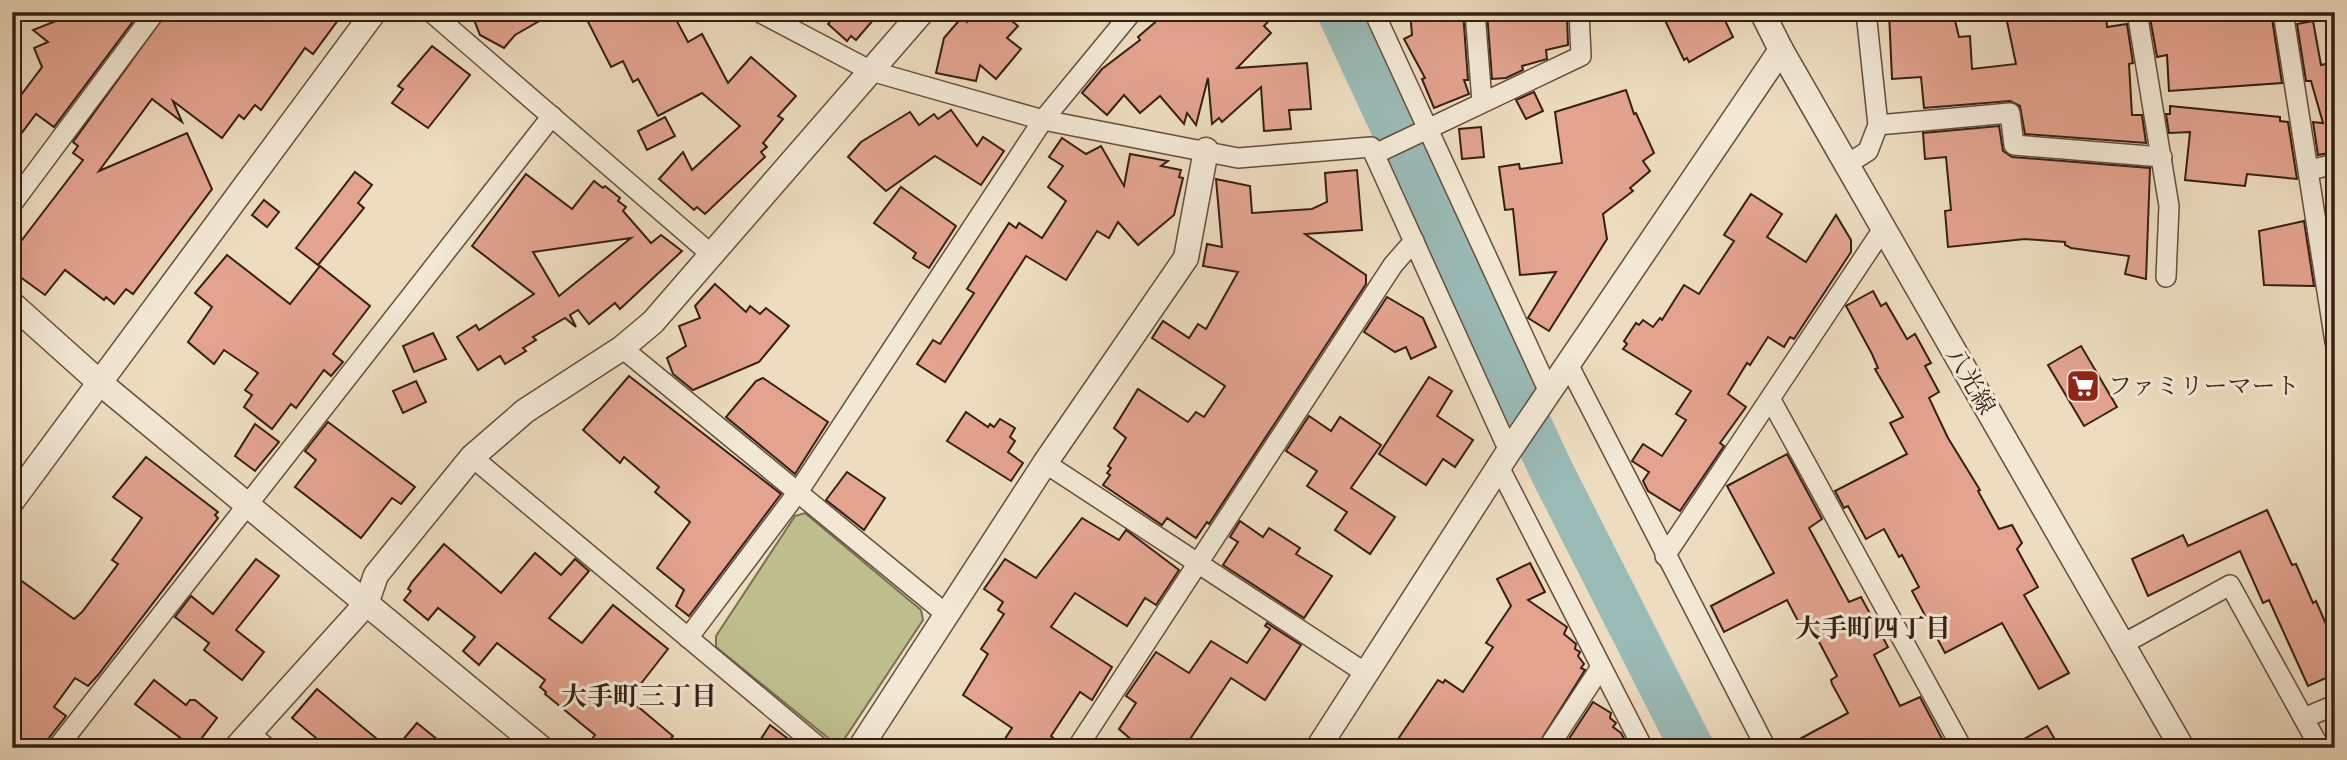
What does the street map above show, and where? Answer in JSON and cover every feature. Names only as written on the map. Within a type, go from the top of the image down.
[{"type":"street","points":[[12,204],[155,12]]},
{"type":"street","points":[[12,501],[374,12]]},
{"type":"street","points":[[431,12],[712,255]]},
{"type":"street","points":[[759,12],[871,71],[1043,120],[1238,158],[1371,147],[1380,151],[1504,459],[1601,667],[1643,748]]},
{"type":"street","points":[[251,743],[366,604],[376,575],[472,457],[525,411],[622,348],[653,322],[922,12]]},
{"type":"street","points":[[688,638],[798,492],[1043,120],[1132,12]]},
{"type":"street","points":[[1374,12],[1422,132],[1549,392]]},
{"type":"street","points":[[1475,12],[1482,102]]},
{"type":"street","points":[[1380,151],[1581,56],[1579,12]]},
{"type":"street","name":"八光線","points":[[1762,12],[1780,50],[2182,748]]},
{"type":"street","points":[[1846,165],[1868,151],[1878,125],[1866,12]]},
{"type":"street","points":[[2137,12],[2169,206],[2166,277]]},
{"type":"street","points":[[2283,12],[2335,342]]},
{"type":"street","points":[[1318,748],[1504,459],[1780,50]]},
{"type":"street","points":[[1878,125],[2010,113],[2014,145],[2162,157]]},
{"type":"street","points":[[57,748],[552,116]]},
{"type":"street","points":[[860,748],[1045,463],[1186,258],[1206,150]]},
{"type":"street","points":[[2310,170],[2335,164]]},
{"type":"street","points":[[1665,556],[1883,229]]},
{"type":"street","points":[[1077,748],[1393,265],[1414,241]]},
{"type":"street","points":[[12,304],[99,382],[541,748]]},
{"type":"street","points":[[622,348],[946,614]]},
{"type":"street","points":[[1568,365],[1766,748]]},
{"type":"street","points":[[1771,400],[1962,748]]},
{"type":"street","points":[[472,457],[820,748]]},
{"type":"street","points":[[1045,463],[1367,674]]},
{"type":"street","points":[[2123,645],[2230,585],[2320,748]]},
{"type":"street","points":[[1548,748],[1601,667]]},
{"type":"street","points":[[2304,718],[2335,705]]},
{"type":"green space","points":[[805,513],[921,610],[923,620],[843,741],[833,742],[716,647],[716,636],[795,516]]},
{"type":"building","points":[[90,12],[140,12],[54,127],[36,114],[12,146],[12,107],[42,67],[34,48],[48,42],[33,30],[66,17],[68,21]]},
{"type":"building","points":[[167,12],[344,12],[313,54],[305,48],[261,110],[255,105],[244,119],[239,115],[222,138],[173,101],[182,122],[152,99],[99,171],[187,133],[212,189],[133,294],[126,289],[114,304],[106,297],[104,300],[65,270],[45,295],[12,271],[12,253],[83,160],[73,153],[78,146],[73,142]]},
{"type":"building","points":[[471,12],[555,12],[515,35],[504,48],[480,35]]},
{"type":"building","points":[[583,12],[672,12],[688,42],[702,34],[728,83],[751,57],[796,96],[778,116],[783,119],[763,143],[767,147],[761,152],[765,157],[705,214],[697,207],[694,210],[659,179],[683,152],[692,170],[740,126],[702,93],[658,116],[638,79],[633,82],[623,61],[611,67]]},
{"type":"building","points":[[838,12],[880,12],[856,40],[851,36],[847,41],[828,24]]},
{"type":"building","points":[[976,12],[1001,12],[1018,26],[1007,38],[1021,49],[996,79],[980,65],[976,81],[936,73],[944,38],[962,17],[967,22]]},
{"type":"building","points":[[1167,12],[1277,12],[1264,26],[1271,33],[1237,68],[1307,63],[1311,109],[1289,110],[1291,129],[1264,131],[1261,87],[1222,122],[1219,118],[1212,124],[1208,78],[1196,125],[1187,113],[1184,124],[1160,96],[1140,113],[1124,95],[1107,115],[1082,93],[1102,69],[1140,40],[1138,37]]},
{"type":"building","points":[[1410,12],[1463,12],[1468,80],[1464,80],[1469,94],[1434,108],[1422,79],[1425,78],[1404,39],[1412,35]]},
{"type":"building","points":[[1487,12],[1541,12],[1542,17],[1567,15],[1568,45],[1546,50],[1547,59],[1522,66],[1523,70],[1506,78],[1492,79]]},
{"type":"building","points":[[1661,12],[1721,12],[1733,37],[1689,62],[1687,58],[1684,60]]},
{"type":"building","points":[[1889,12],[1953,12],[1959,37],[1970,36],[1972,69],[2016,64],[2005,12],[2106,12],[2107,27],[2127,24],[2133,63],[2129,64],[2132,115],[2142,115],[2146,143],[2025,134],[2020,106],[2010,101],[1924,108],[1921,77],[1892,79]]},
{"type":"building","points":[[2149,12],[2203,12],[2204,15],[2271,12],[2282,83],[2169,91],[2167,55],[2157,57]]},
{"type":"building","points":[[2313,21],[2321,65],[2335,62],[2335,152],[2318,155],[2313,122],[2323,123],[2311,81],[2306,81],[2297,24]]},
{"type":"building","points":[[432,46],[470,75],[428,128],[392,103],[403,89],[398,86]]},
{"type":"building","points":[[1626,90],[1634,114],[1636,113],[1654,153],[1643,161],[1650,171],[1630,188],[1633,191],[1603,214],[1607,239],[1549,331],[1528,318],[1556,272],[1520,275],[1513,209],[1505,210],[1499,167],[1519,164],[1520,169],[1562,163],[1555,112]]},
{"type":"building","points":[[1534,92],[1543,111],[1526,119],[1516,100]]},
{"type":"building","points":[[2170,106],[2280,117],[2280,121],[2288,122],[2297,179],[2247,174],[2245,186],[2185,180],[2190,132],[2169,133],[2166,114],[2170,114]]},
{"type":"building","points":[[951,110],[977,146],[983,137],[1004,151],[981,185],[935,156],[886,191],[848,157],[861,142],[910,112],[919,125],[934,114],[938,119]]},
{"type":"building","points":[[665,117],[675,136],[647,150],[638,131]]},
{"type":"building","points":[[1999,126],[2003,151],[2012,157],[2150,168],[2146,279],[2125,274],[2129,256],[2071,248],[2065,245],[2065,242],[2025,239],[1948,247],[1945,211],[1951,210],[1946,157],[1925,159],[1923,133]]},
{"type":"building","points":[[1481,127],[1484,157],[1462,159],[1459,129]]},
{"type":"building","points":[[1062,138],[1086,154],[1101,146],[1124,186],[1130,154],[1168,161],[1161,166],[1181,170],[1179,177],[1183,178],[1174,215],[1138,245],[1118,222],[1109,238],[1097,231],[1066,280],[1026,256],[945,382],[917,364],[933,340],[940,344],[974,293],[967,289],[1009,223],[1016,228],[1019,223],[1042,238],[1066,201],[1048,187],[1063,166],[1049,157]]},
{"type":"building","points":[[1357,170],[1362,230],[1305,234],[1366,275],[1366,284],[1209,524],[1207,522],[1196,538],[1167,518],[1162,525],[1103,485],[1110,475],[1107,473],[1111,468],[1108,466],[1126,438],[1114,428],[1138,389],[1188,422],[1196,412],[1204,417],[1225,386],[1152,338],[1163,321],[1189,338],[1198,324],[1206,329],[1238,272],[1203,266],[1207,244],[1222,247],[1216,179],[1250,186],[1252,213],[1312,209],[1327,202],[1325,173]]},
{"type":"building","points":[[355,172],[372,185],[358,203],[364,208],[318,265],[296,248]]},
{"type":"building","points":[[526,174],[572,209],[594,181],[603,188],[605,186],[620,198],[618,201],[626,207],[623,211],[651,243],[661,235],[682,251],[620,309],[615,303],[589,324],[578,310],[570,315],[576,327],[565,318],[533,337],[536,340],[523,348],[526,351],[505,364],[500,356],[478,370],[457,337],[476,325],[479,330],[534,294],[472,246]],"holes":[[[631,238],[559,296],[533,252]]]},
{"type":"building","points":[[901,187],[956,226],[929,268],[913,258],[916,253],[874,223]]},
{"type":"building","points":[[1751,194],[1782,214],[1767,237],[1806,262],[1836,215],[1851,240],[1851,252],[1794,339],[1790,337],[1784,347],[1768,337],[1750,365],[1747,363],[1728,394],[1746,407],[1720,443],[1724,446],[1680,511],[1648,491],[1643,481],[1649,472],[1632,461],[1643,444],[1662,456],[1686,420],[1676,414],[1691,391],[1623,349],[1627,344],[1624,341],[1636,323],[1639,325],[1643,320],[1653,327],[1660,318],[1662,320],[1684,285],[1699,294],[1734,241],[1724,235]]},
{"type":"building","points":[[264,200],[279,212],[267,227],[252,215]]},
{"type":"building","points":[[2304,221],[2314,286],[2264,285],[2259,231]]},
{"type":"building","points":[[227,255],[290,304],[320,266],[370,306],[333,354],[343,362],[331,376],[324,370],[296,408],[291,404],[272,429],[244,407],[252,395],[245,390],[258,373],[224,350],[214,364],[188,342],[212,307],[195,293]]},
{"type":"building","points":[[715,284],[746,312],[750,306],[760,314],[766,308],[789,326],[759,362],[693,390],[673,374],[667,358],[686,346],[679,326],[700,318],[695,306]]},
{"type":"building","points":[[1873,291],[1881,306],[1886,303],[1907,339],[1915,334],[1931,363],[1925,366],[1939,392],[1929,398],[1948,438],[1980,490],[1978,491],[1999,529],[2012,525],[2022,543],[2017,549],[2038,587],[2024,595],[2069,673],[2039,689],[2002,623],[1945,653],[1912,591],[1919,587],[1902,555],[1899,557],[1884,529],[1866,539],[1848,506],[1844,508],[1835,491],[1907,454],[1890,423],[1903,417],[1875,369],[1878,368],[1872,354],[1846,306]]},
{"type":"building","points":[[1387,297],[1423,318],[1436,347],[1411,359],[1406,347],[1395,352],[1364,332]]},
{"type":"building","points":[[433,333],[446,359],[414,372],[403,346]]},
{"type":"building","name":"ファミリーマート","points":[[2081,346],[2117,407],[2084,426],[2048,365]]},
{"type":"building","points":[[629,376],[781,494],[689,616],[676,606],[684,590],[657,568],[690,522],[655,492],[659,487],[624,457],[620,463],[583,430]]},
{"type":"building","points":[[1429,377],[1452,391],[1437,416],[1473,440],[1455,467],[1443,459],[1426,485],[1379,454]]},
{"type":"building","points":[[763,378],[828,422],[795,474],[726,417],[756,381]]},
{"type":"building","points":[[416,381],[426,402],[403,413],[393,391]]},
{"type":"building","points":[[966,412],[988,427],[990,424],[994,427],[1000,419],[1015,428],[1010,437],[1015,441],[1008,452],[1023,463],[1011,481],[947,441]]},
{"type":"building","points":[[1309,416],[1331,431],[1340,417],[1381,445],[1351,488],[1395,517],[1370,554],[1335,530],[1347,512],[1307,486],[1317,471],[1286,451]]},
{"type":"building","points":[[328,422],[415,487],[401,504],[392,498],[361,538],[295,487],[316,460],[305,451]]},
{"type":"building","points":[[255,424],[279,442],[255,471],[235,456]]},
{"type":"building","points":[[1787,454],[1822,519],[1809,528],[1849,602],[1861,597],[1888,647],[1874,655],[1900,706],[1920,697],[1947,748],[1783,748],[1848,713],[1832,684],[1831,680],[1837,676],[1807,619],[1799,623],[1787,600],[1724,632],[1711,606],[1774,573],[1727,486]]},
{"type":"building","points":[[146,457],[218,512],[215,515],[218,518],[98,675],[88,686],[75,678],[54,707],[66,716],[41,748],[12,748],[12,574],[74,619],[118,564],[112,560],[142,518],[113,497]]},
{"type":"building","points":[[847,472],[885,498],[864,530],[826,500]]},
{"type":"building","points":[[2267,510],[2292,565],[2296,564],[2313,603],[2316,601],[2335,645],[2335,674],[2308,686],[2269,600],[2263,603],[2240,551],[2148,596],[2132,559],[2183,535],[2188,546]]},
{"type":"building","points":[[1082,518],[1119,540],[1126,530],[1179,570],[1156,605],[1145,598],[1127,626],[1075,593],[1051,627],[1112,667],[1092,700],[1080,692],[1051,736],[1065,748],[999,748],[1012,728],[963,695],[988,654],[981,649],[1004,614],[998,610],[1003,602],[984,589],[1005,559],[1036,578]]},
{"type":"building","points":[[1240,521],[1263,537],[1269,528],[1300,548],[1296,554],[1332,576],[1304,618],[1223,565],[1238,542],[1230,537]]},
{"type":"building","points":[[444,544],[501,593],[535,553],[561,575],[575,559],[589,571],[549,618],[582,643],[613,605],[668,649],[629,699],[673,736],[663,748],[585,748],[595,735],[545,694],[540,687],[545,680],[497,643],[479,665],[463,651],[475,637],[438,608],[428,620],[404,600],[411,591],[408,589],[412,582]]},
{"type":"building","points":[[256,559],[279,576],[236,630],[264,652],[242,680],[204,650],[209,643],[175,617],[191,596],[213,614]]},
{"type":"building","points":[[1530,563],[1545,592],[1528,600],[1567,627],[1564,634],[1576,644],[1575,649],[1580,652],[1578,656],[1584,664],[1581,668],[1585,670],[1536,748],[1392,748],[1438,680],[1443,683],[1445,680],[1463,692],[1493,647],[1486,643],[1511,606],[1497,579]]},
{"type":"building","points":[[1267,623],[1301,645],[1265,700],[1231,678],[1184,748],[1141,748],[1119,729],[1136,703],[1126,696],[1156,652],[1189,673],[1211,641],[1247,663],[1270,629],[1265,626]]},
{"type":"building","points":[[154,680],[186,705],[190,700],[195,700],[217,718],[194,748],[135,704]]},
{"type":"building","points":[[317,689],[388,748],[328,748],[292,718]]},
{"type":"building","points":[[1593,702],[1611,713],[1610,718],[1616,723],[1613,727],[1621,733],[1629,748],[1563,748]]},
{"type":"building","points":[[417,723],[448,748],[396,748]]},
{"type":"building","points":[[770,725],[800,748],[755,748]]},
{"type":"building","points":[[2047,726],[2060,748],[2008,748]]},
{"type":"waterway","points":[[1339,12],[1552,472],[1692,748]]},
{"type":"place","name":"ファミリーマート","points":[[2083,386]]},
{"type":"district","name":"大手町四丁目","points":[[1873,628]]},
{"type":"district","name":"大手町三丁目","points":[[639,696]]}]
